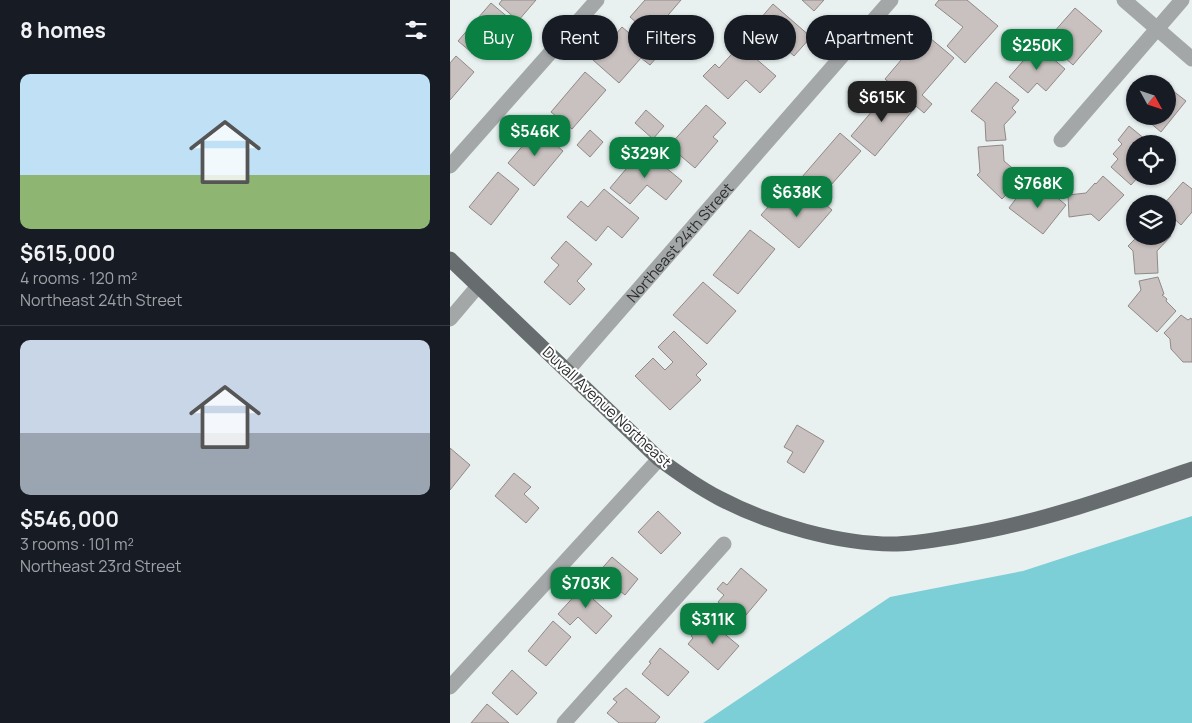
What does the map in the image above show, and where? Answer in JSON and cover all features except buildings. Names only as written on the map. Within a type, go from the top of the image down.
[{"type":"main road","name":"Duvall Avenue Northeast","points":[[450,260],[659,459],[690,481],[720,498],[773,522],[818,534],[858,541],[896,544],[938,540],[996,530],[1062,513],[1192,469]]},
{"type":"street","points":[[450,166],[597,0]]},
{"type":"street","name":"Northeast 24th Street","points":[[567,371],[892,0]]},
{"type":"street","points":[[1124,0],[1192,59]]},
{"type":"street","points":[[1061,140],[1182,0]]},
{"type":"street","points":[[450,318],[478,286]]},
{"type":"street","points":[[450,686],[659,459]]},
{"type":"street","points":[[564,723],[724,544]]},
{"type":"shaded area","points":[[1192,516],[1192,723],[703,723],[890,597],[1023,571]]}]
